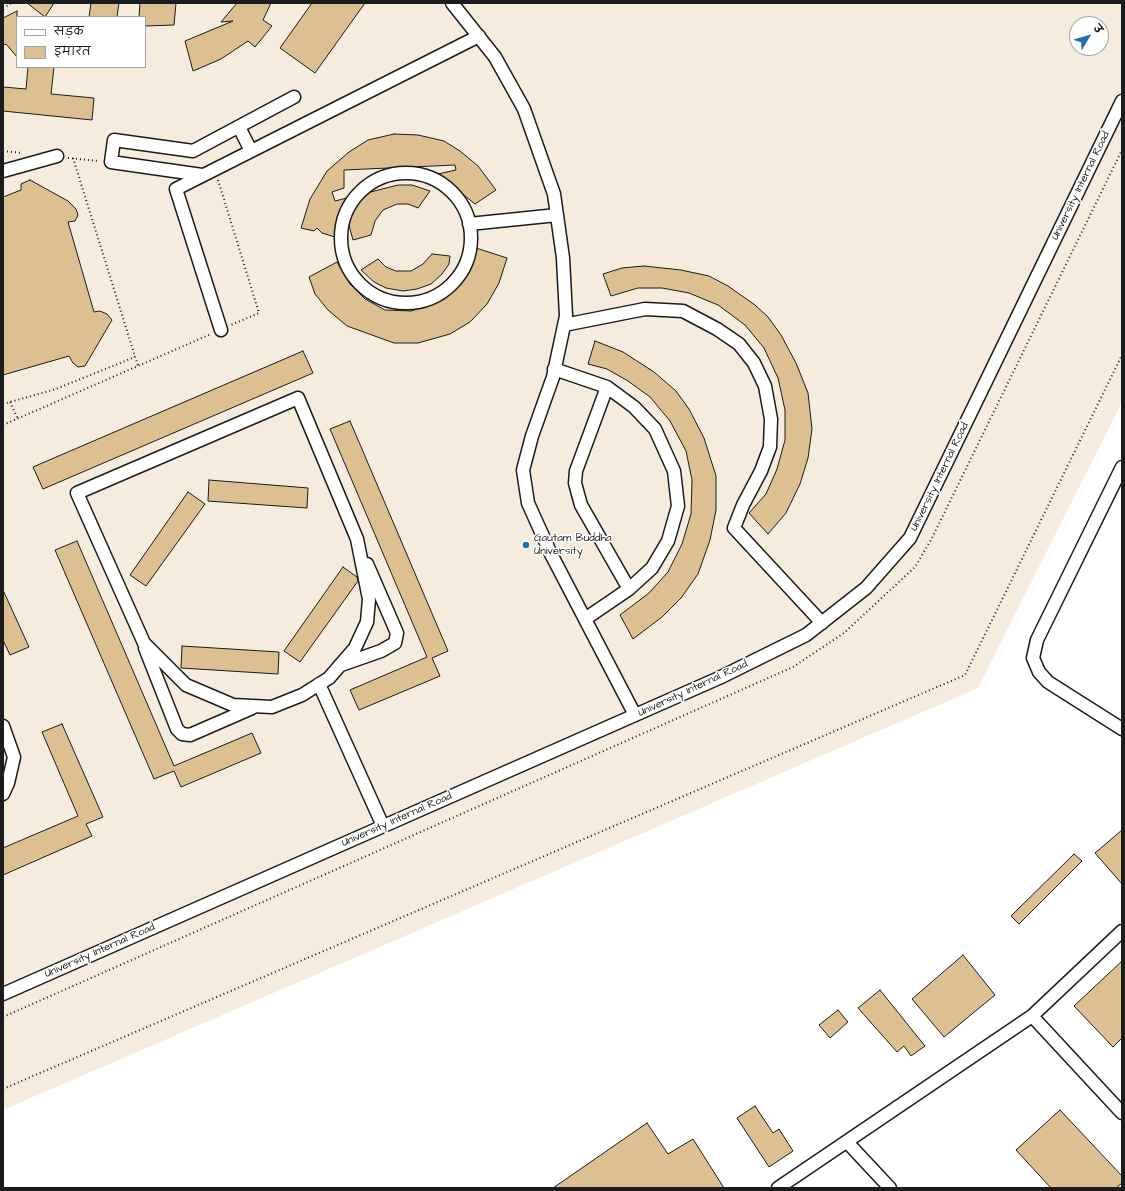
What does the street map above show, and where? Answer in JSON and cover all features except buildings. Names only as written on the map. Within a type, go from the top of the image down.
[{"type":"street","points":[[452,3],[495,57],[524,109],[554,194],[563,258],[566,316],[554,369],[532,436],[523,470],[528,503],[551,554],[635,715]]},
{"type":"street","points":[[221,330],[176,189],[479,36]]},
{"type":"street","points":[[202,176],[111,162],[114,140],[193,151],[294,97]]},
{"type":"street","name":"University Internal Road","points":[[4,991],[725,675],[806,635],[866,588],[910,538],[1122,101]]},
{"type":"street","points":[[239,127],[251,151]]},
{"type":"street","points":[[3,172],[57,156]]},
{"type":"street","points":[[405,172],[428,176],[452,191],[467,213],[469,224],[472,237],[468,261],[454,284],[430,300],[408,304],[383,300],[360,286],[348,268],[340,239],[344,216],[359,192],[379,178],[405,172]]},
{"type":"street","points":[[469,224],[557,216]]},
{"type":"street","points":[[564,326],[645,309],[683,311],[740,344],[754,363],[765,386],[771,419],[770,447],[761,471],[743,504],[734,528],[822,623]]},
{"type":"street","points":[[554,369],[607,387],[634,407],[655,429],[674,471],[675,478],[678,506],[668,541],[652,568],[629,589],[585,620]]},
{"type":"street","points":[[607,387],[576,471],[575,483],[581,505],[629,589]]},
{"type":"street","points":[[255,706],[190,735],[182,734],[177,729],[144,643],[77,493],[298,398],[397,633],[394,643],[381,651],[339,666]]},
{"type":"street","points":[[1122,467],[1037,640],[1033,658],[1039,672],[1048,682],[1122,728]]},
{"type":"street","points":[[144,643],[186,685],[234,705],[272,707],[302,695],[329,678],[355,648],[367,622],[369,599],[357,539]]},
{"type":"street","points":[[319,684],[383,826]]},
{"type":"street","points":[[3,726],[14,757],[8,783],[3,794]]},
{"type":"street","points":[[778,1188],[1032,1016],[1122,930]]},
{"type":"street","points":[[1032,1016],[1122,1113]]},
{"type":"street","points":[[847,1142],[890,1188]]},
{"type":"path","points":[[3,8],[12,3]]},
{"type":"path","points":[[3,1017],[793,667],[844,633],[915,567],[932,538],[1122,150]]},
{"type":"path","points":[[72,158],[138,366]]},
{"type":"path","points":[[3,425],[259,313],[215,169]]},
{"type":"path","points":[[3,1089],[965,675],[1122,355]]},
{"type":"path","points":[[3,404],[56,388],[135,357]]},
{"type":"path","points":[[10,402],[18,419]]},
{"type":"shaded area","name":"Gautam Buddha University","points":[[3,3],[1122,3],[1122,402],[978,688],[3,1110]]},
{"type":"place","name":"Gautam Buddha University","points":[[526,545]]}]
